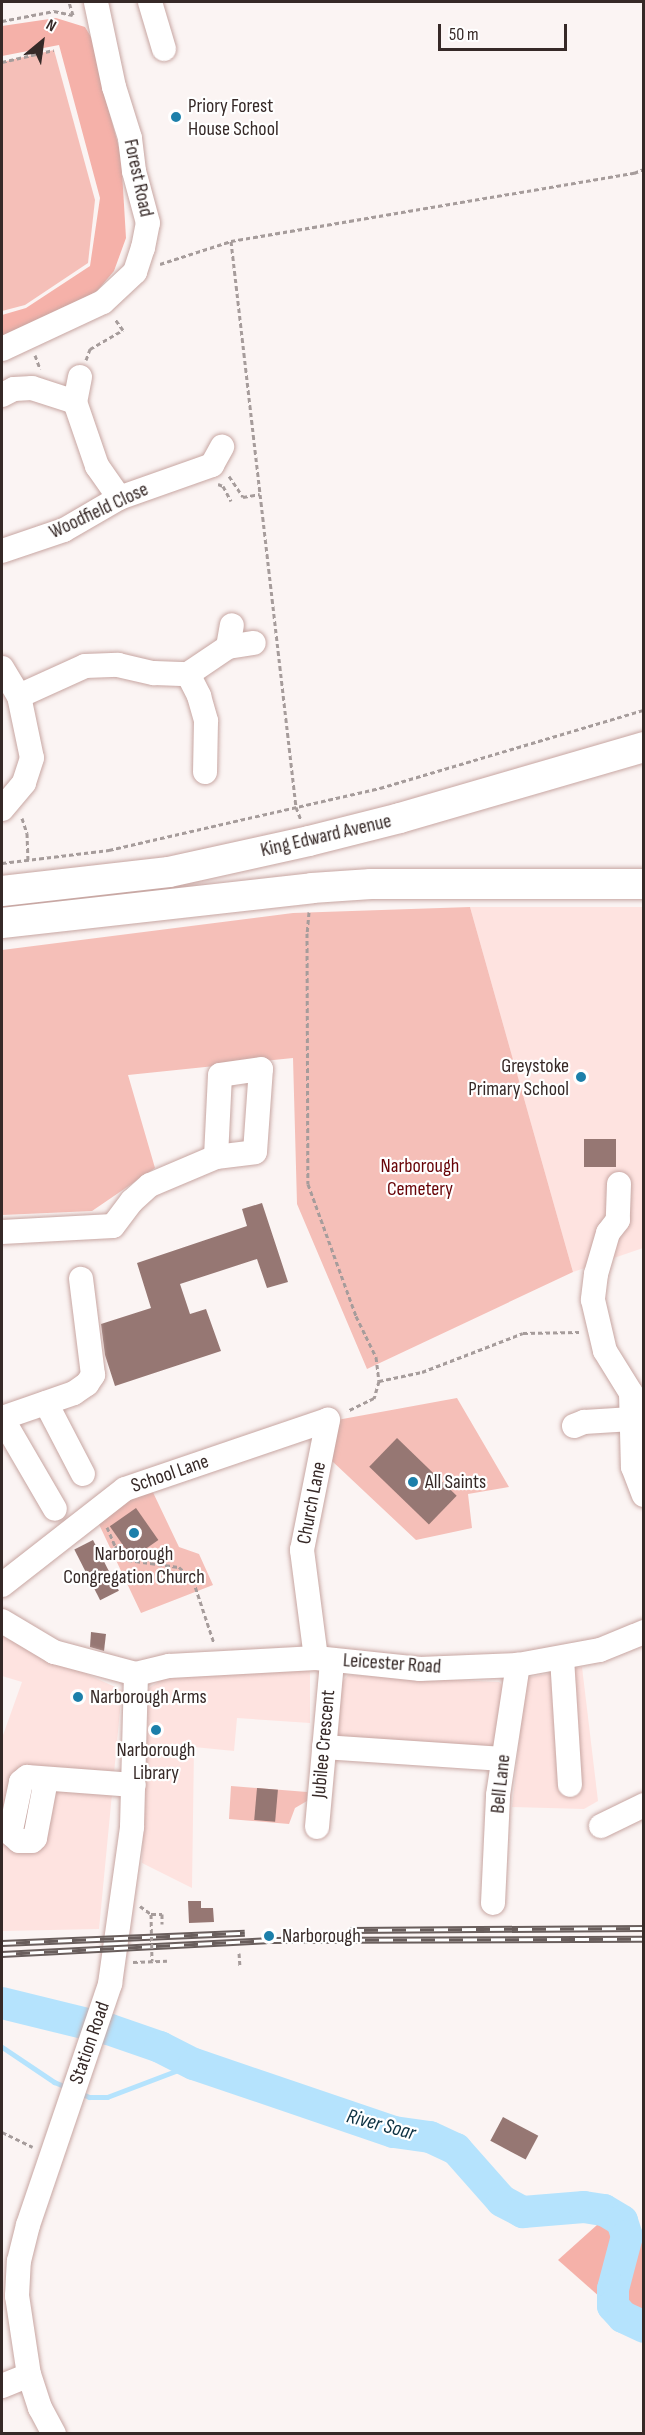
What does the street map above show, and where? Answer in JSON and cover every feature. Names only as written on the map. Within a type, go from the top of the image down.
[{"type":"main road","name":"King Edward Avenue","points":[[2,891],[169,872],[309,841],[400,818],[644,747]]},
{"type":"main road","points":[[2,923],[312,888],[371,884],[644,884]]},
{"type":"street","name":"Forest Road","points":[[96,2],[114,87],[130,138],[134,171],[148,223],[135,272]]},
{"type":"street","points":[[150,2],[164,49]]},
{"type":"street","points":[[2,349],[103,303],[135,272]]},
{"type":"street","points":[[80,377],[75,402],[97,466],[119,498]]},
{"type":"street","points":[[2,395],[23,388],[48,392],[75,402]]},
{"type":"street","name":"Woodfield Close","points":[[2,551],[64,530],[119,498],[221,466]]},
{"type":"street","points":[[18,696],[85,666],[118,665],[154,674],[188,674],[230,636],[254,643]]},
{"type":"street","points":[[2,668],[18,696],[32,758],[11,812]]},
{"type":"street","points":[[188,674],[199,696],[206,720],[205,772]]},
{"type":"street","points":[[2,1232],[113,1226],[132,1202],[150,1185],[216,1157]]},
{"type":"street","points":[[620,1184],[618,1220],[608,1233],[596,1274],[593,1300],[605,1351],[631,1393],[632,1419],[638,1455],[633,1467],[644,1495]]},
{"type":"street","points":[[56,1509],[10,1451],[2,1418],[74,1393],[87,1384],[93,1375],[94,1365],[81,1279]]},
{"type":"street","points":[[46,1402],[83,1474]]},
{"type":"street","points":[[574,1426],[584,1422],[632,1419]]},
{"type":"street","name":"School Lane","points":[[2,1585],[124,1489],[328,1420]]},
{"type":"street","name":"Church Lane","points":[[324,1659],[302,1550],[328,1420]]},
{"type":"street","points":[[2,1621],[54,1652],[136,1674]]},
{"type":"street","name":"Leicester Road","points":[[136,1674],[169,1666],[324,1659],[420,1669],[518,1665],[600,1650],[643,1635]]},
{"type":"street","points":[[562,1658],[570,1785]]},
{"type":"street","name":"Jubilee Crescent","points":[[317,1827],[324,1747],[324,1659]]},
{"type":"street","name":"Bell Lane","points":[[493,1903],[498,1795],[518,1665]]},
{"type":"street","name":"Station Road","points":[[54,2433],[40,2408],[29,2375],[17,2296],[19,2261],[51,2143],[104,2008],[123,1901],[132,1827],[136,1674]]},
{"type":"street","points":[[324,1747],[503,1759]]},
{"type":"street","points":[[46,1780],[134,1785]]},
{"type":"street","points":[[601,1826],[644,1805]]},
{"type":"street","points":[[2,2386],[29,2375]]},
{"type":"path","points":[[2,21],[54,11],[73,15],[69,2]]},
{"type":"path","points":[[2,62],[54,50]]},
{"type":"path","points":[[135,272],[231,241],[634,173],[644,169]]},
{"type":"path","points":[[231,241],[296,807],[309,841]]},
{"type":"path","points":[[80,377],[90,349],[123,330],[103,303]]},
{"type":"path","points":[[27,337],[48,392]]},
{"type":"path","points":[[221,466],[243,496],[260,494]]},
{"type":"path","points":[[2,863],[109,850],[380,788],[644,710]]},
{"type":"path","points":[[11,812],[27,832],[28,860]]},
{"type":"path","points":[[312,888],[307,933],[308,1184],[356,1316],[376,1357],[379,1381],[374,1398],[328,1420]]},
{"type":"path","points":[[379,1381],[422,1372],[522,1333],[594,1333],[605,1351]]},
{"type":"path","points":[[100,1508],[115,1546],[128,1560],[179,1568],[193,1580],[220,1662]]},
{"type":"path","points":[[152,1961],[151,1914],[162,1914],[162,1924]]},
{"type":"path","points":[[239,1953],[240,1966]]},
{"type":"path","points":[[133,1962],[167,1961]]},
{"type":"path","points":[[2,2132],[51,2143]]},
{"type":"path","points":[[2,2137],[6,2134]]},
{"type":"shaded area","points":[[56,18],[85,27],[94,42],[104,93],[121,155],[126,238],[114,271],[97,291],[33,327],[2,337],[2,315],[26,308],[90,266],[100,198],[59,45],[2,56],[2,26]]},
{"type":"shaded area","name":"Greystoke Primary School","points":[[470,907],[643,907],[643,1248],[573,1272]]},
{"type":"shaded area","points":[[2,1636],[122,1690],[99,1929],[2,1931],[2,1738],[22,1682],[2,1676]]},
{"type":"shaded area","points":[[310,1667],[310,1723],[237,1718],[234,1751],[194,1747],[192,1888],[142,1863],[149,1688],[163,1679]]},
{"type":"shaded area","points":[[582,1667],[598,1801],[584,1809],[512,1807],[526,1678]]},
{"type":"shaded area","points":[[348,1675],[499,1682],[506,1689],[495,1764],[336,1753],[342,1682]]},
{"type":"shaded area","points":[[617,2207],[643,2232],[643,2335],[558,2260]]},
{"type":"green space","points":[[54,50],[95,200],[88,263],[25,305],[2,311],[2,62]]},
{"type":"green space","name":"Narborough Cemetery","points":[[470,907],[573,1272],[367,1369],[297,1204],[293,1058],[128,1075],[155,1168],[92,1211],[2,1215],[2,950],[293,913]]},
{"type":"green space","points":[[457,1398],[509,1487],[468,1494],[472,1528],[416,1540],[332,1461],[337,1420]]},
{"type":"green space","points":[[149,1484],[179,1547],[199,1554],[213,1585],[141,1613],[96,1518]]},
{"type":"green space","points":[[231,1786],[307,1792],[307,1801],[295,1808],[289,1824],[229,1819]]},
{"type":"building","points":[[584,1139],[616,1139],[616,1167],[584,1167]]},
{"type":"building","points":[[262,1203],[288,1282],[267,1288],[257,1259],[180,1284],[190,1314],[206,1309],[221,1351],[115,1386],[105,1355],[101,1324],[151,1308],[137,1263],[247,1226],[242,1209]]},
{"type":"building","name":"All Saints","points":[[397,1438],[457,1496],[429,1524],[369,1467]]},
{"type":"building","name":"Narborough Congregation Church","points":[[136,1508],[158,1540],[132,1558],[110,1526]]},
{"type":"building","points":[[93,1540],[119,1591],[100,1600],[74,1550]]},
{"type":"building","points":[[91,1632],[106,1634],[104,1651],[90,1647]]},
{"type":"building","points":[[257,1788],[278,1790],[275,1822],[254,1820]]},
{"type":"building","points":[[188,1901],[201,1901],[201,1908],[213,1908],[214,1922],[189,1923]]},
{"type":"building","points":[[503,2117],[538,2136],[526,2160],[490,2141]]},
{"type":"waterway","name":"River Soar","points":[[2,2003],[108,2029],[160,2047],[194,2064],[394,2132],[430,2137],[456,2149],[502,2201],[523,2212],[584,2207],[604,2210],[622,2221],[627,2236],[613,2289],[613,2306],[623,2317],[644,2327]]},
{"type":"waterway","points":[[2,2047],[54,2082],[69,2088]]},
{"type":"waterway","points":[[80,2093],[89,2097],[107,2097],[194,2064]]},
{"type":"railway","points":[[350,1930],[644,1928]]},
{"type":"railway","points":[[2,1943],[245,1933]]},
{"type":"railway","points":[[2,1954],[267,1940],[644,1939]]},
{"type":"place","name":"Priory Forest House School","points":[[176,117]]},
{"type":"place","name":"Greystoke Primary School","points":[[581,1077]]},
{"type":"place","name":"All Saints","points":[[413,1482]]},
{"type":"place","name":"Narborough Congregation Church","points":[[134,1533]]},
{"type":"place","name":"Narborough Arms","points":[[78,1697]]},
{"type":"place","name":"Narborough Library","points":[[156,1730]]},
{"type":"place","name":"Narborough","points":[[269,1936]]}]
